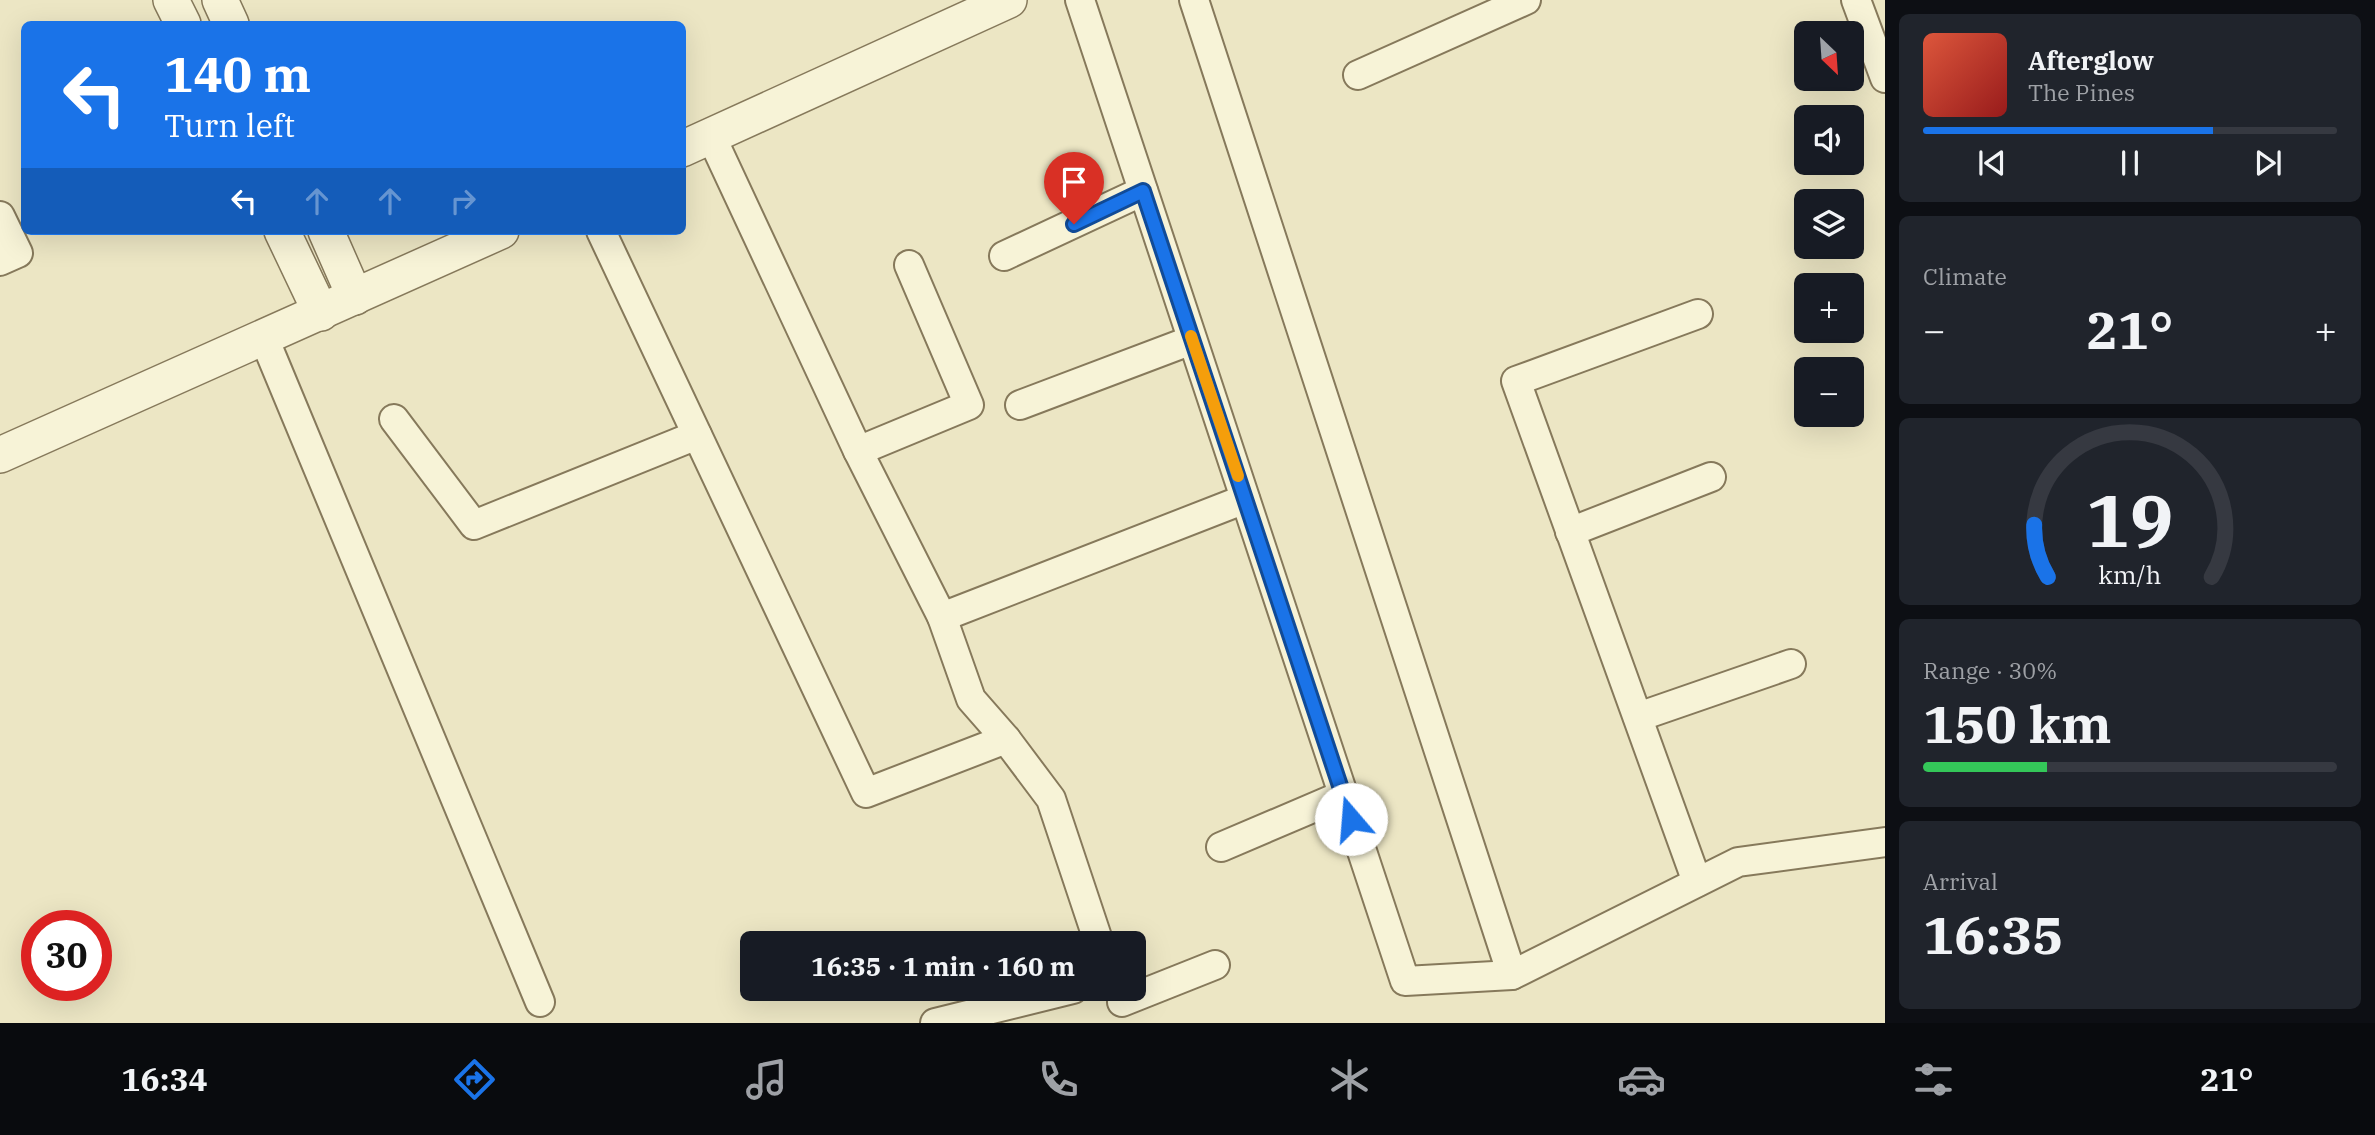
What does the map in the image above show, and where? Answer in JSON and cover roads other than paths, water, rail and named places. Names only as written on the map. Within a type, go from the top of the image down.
[{"type":"street","points":[[171,0],[182,21]]},
{"type":"street","points":[[220,0],[230,21]]},
{"type":"street","points":[[1009,0],[697,142],[942,617],[971,699],[1006,739],[1051,799],[1095,931]]},
{"type":"street","points":[[1080,0],[1405,981],[1512,975],[1738,862],[1885,842]]},
{"type":"street","points":[[1194,0],[1512,975]]},
{"type":"street","points":[[1358,75],[1526,0]]},
{"type":"street","points":[[1856,0],[1884,74]]},
{"type":"street","points":[[1004,256],[1143,191]]},
{"type":"street","points":[[0,216],[18,253],[0,261]]},
{"type":"street","points":[[284,235],[321,313]]},
{"type":"street","points":[[328,235],[355,297]]},
{"type":"street","points":[[0,455],[492,235]]},
{"type":"street","points":[[603,235],[866,793],[1006,739]]},
{"type":"street","points":[[858,452],[969,405],[909,265]]},
{"type":"street","points":[[1697,882],[1516,381],[1698,314]]},
{"type":"street","points":[[264,338],[540,1002]]},
{"type":"street","points":[[1020,405],[1192,340]]},
{"type":"street","points":[[394,419],[474,525],[697,435]]},
{"type":"street","points":[[1570,532],[1711,477]]},
{"type":"street","points":[[942,617],[1245,499]]},
{"type":"street","points":[[1638,717],[1791,664]]},
{"type":"street","points":[[1221,847],[1343,795]]},
{"type":"street","points":[[1123,1005],[1215,965]]},
{"type":"street","points":[[935,1023],[1024,1001]]}]
